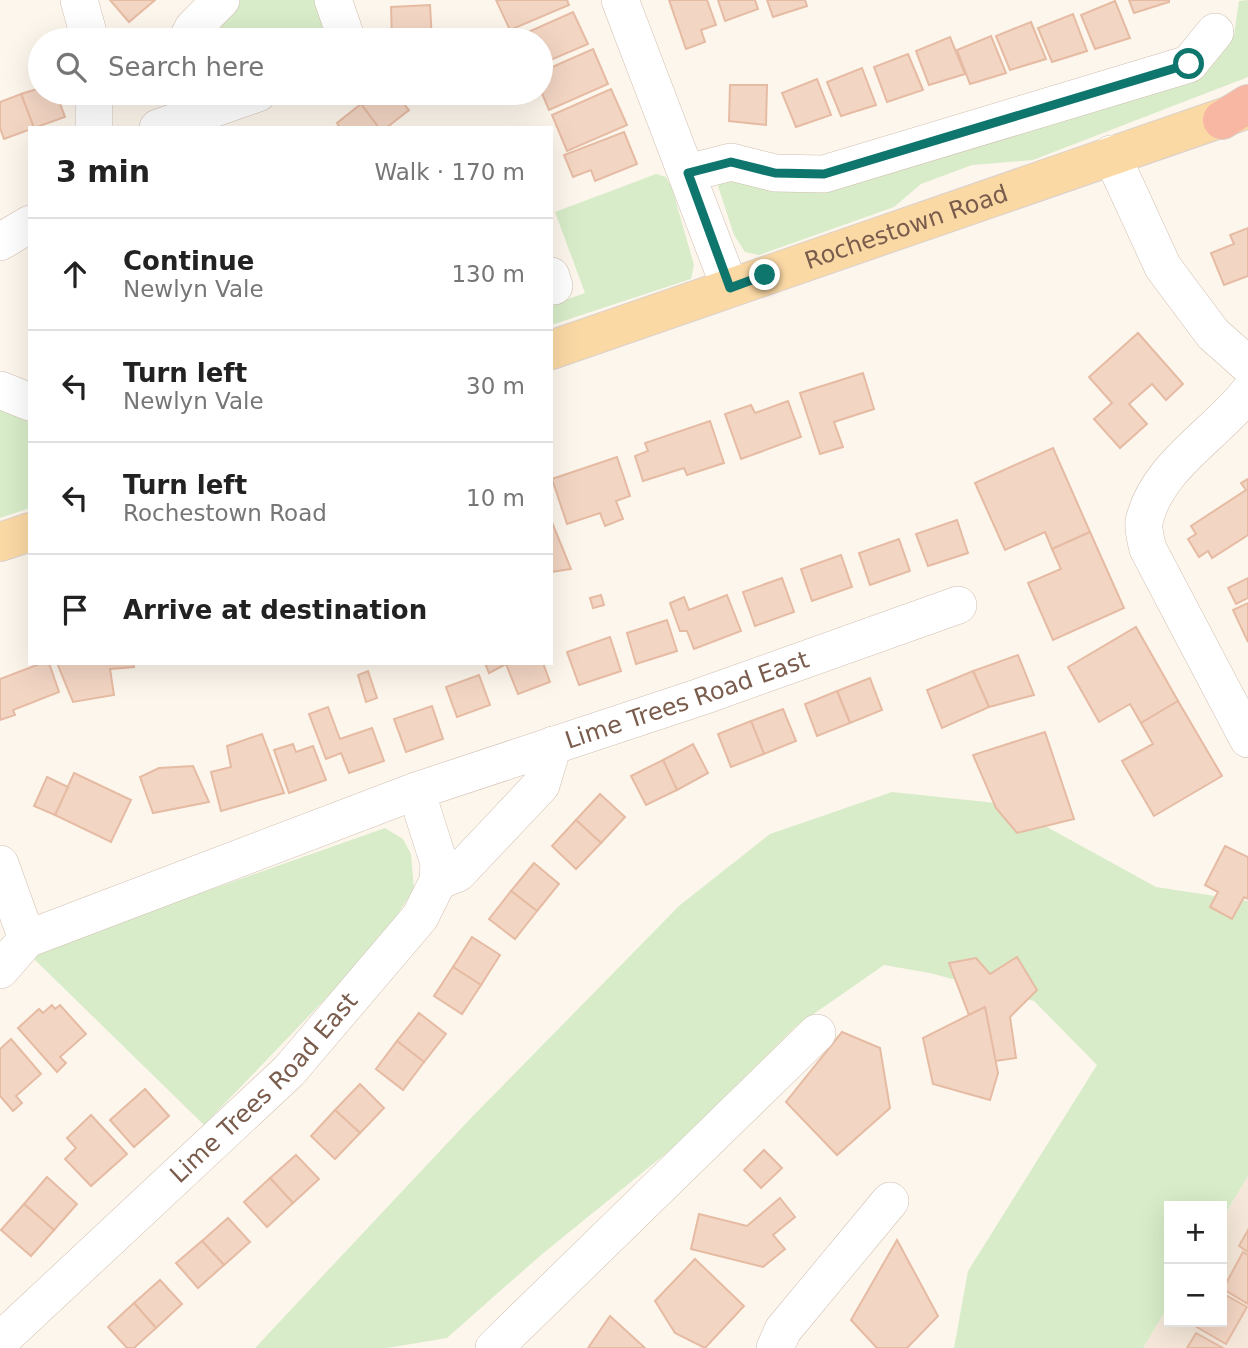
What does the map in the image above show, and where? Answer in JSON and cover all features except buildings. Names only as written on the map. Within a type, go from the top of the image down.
[{"type":"main road","name":"Rochestown Road","points":[[553,348],[1241,112]]},
{"type":"main road","points":[[0,542],[28,533]]},
{"type":"street","points":[[79,0],[87,28]]},
{"type":"street","points":[[193,28],[220,0]]},
{"type":"street","points":[[333,0],[343,28]]},
{"type":"street","points":[[620,0],[730,288]]},
{"type":"street","points":[[688,173],[731,162],[775,173],[824,174],[1189,64],[1215,32]]},
{"type":"street","points":[[94,105],[94,126]]},
{"type":"street","points":[[159,126],[164,105]]},
{"type":"street","points":[[162,126],[223,105]]},
{"type":"street","points":[[1111,155],[1163,267],[1213,334],[1248,365]]},
{"type":"street","points":[[0,242],[28,226]]},
{"type":"street","points":[[0,390],[28,401]]},
{"type":"street","points":[[1248,393],[1176,466],[1153,500],[1143,525],[1148,549],[1248,739]]},
{"type":"street","name":"Lime Trees Road East","points":[[26,939],[416,792],[700,697],[958,605]]},
{"type":"street","points":[[416,792],[439,863],[439,881],[458,873],[541,785],[552,745]]},
{"type":"street","points":[[0,863],[26,939],[0,970]]},
{"type":"street","name":"Lime Trees Road East","points":[[0,1341],[289,1071],[420,917],[439,881]]},
{"type":"street","points":[[494,1348],[817,1033]]},
{"type":"street","points":[[775,1348],[783,1330],[890,1201]]},
{"type":"shaded area","points":[[1248,1176],[1248,1348],[1143,1348],[1164,1313],[1164,1327],[1227,1327],[1227,1211]]},
{"type":"green space","points":[[236,0],[318,0],[325,28],[210,28]]},
{"type":"green space","points":[[1248,0],[1248,77],[1033,160],[972,165],[921,184],[894,207],[759,255],[745,252],[734,235],[718,186],[724,179],[1068,108],[1215,62],[1234,35],[1239,1]]},
{"type":"green space","points":[[656,174],[666,177],[672,188],[694,265],[691,279],[553,324],[553,304],[585,293],[555,212]]},
{"type":"green space","points":[[0,394],[28,407],[28,509],[0,518]]},
{"type":"green space","points":[[892,792],[1005,804],[1156,887],[1248,901],[1248,1176],[1227,1211],[1227,1201],[1164,1201],[1164,1313],[1143,1348],[954,1348],[968,1271],[1097,1065],[1034,1001],[930,973],[884,965],[795,1027],[685,1138],[541,1255],[447,1338],[387,1348],[255,1348],[470,1119],[680,905],[770,834]]},
{"type":"green space","points":[[385,828],[403,839],[411,854],[414,889],[379,943],[204,1125],[32,957],[93,931]]},
{"type":"route","points":[[765,275],[730,288],[688,173],[731,162],[775,173],[824,174],[1189,64]]}]
